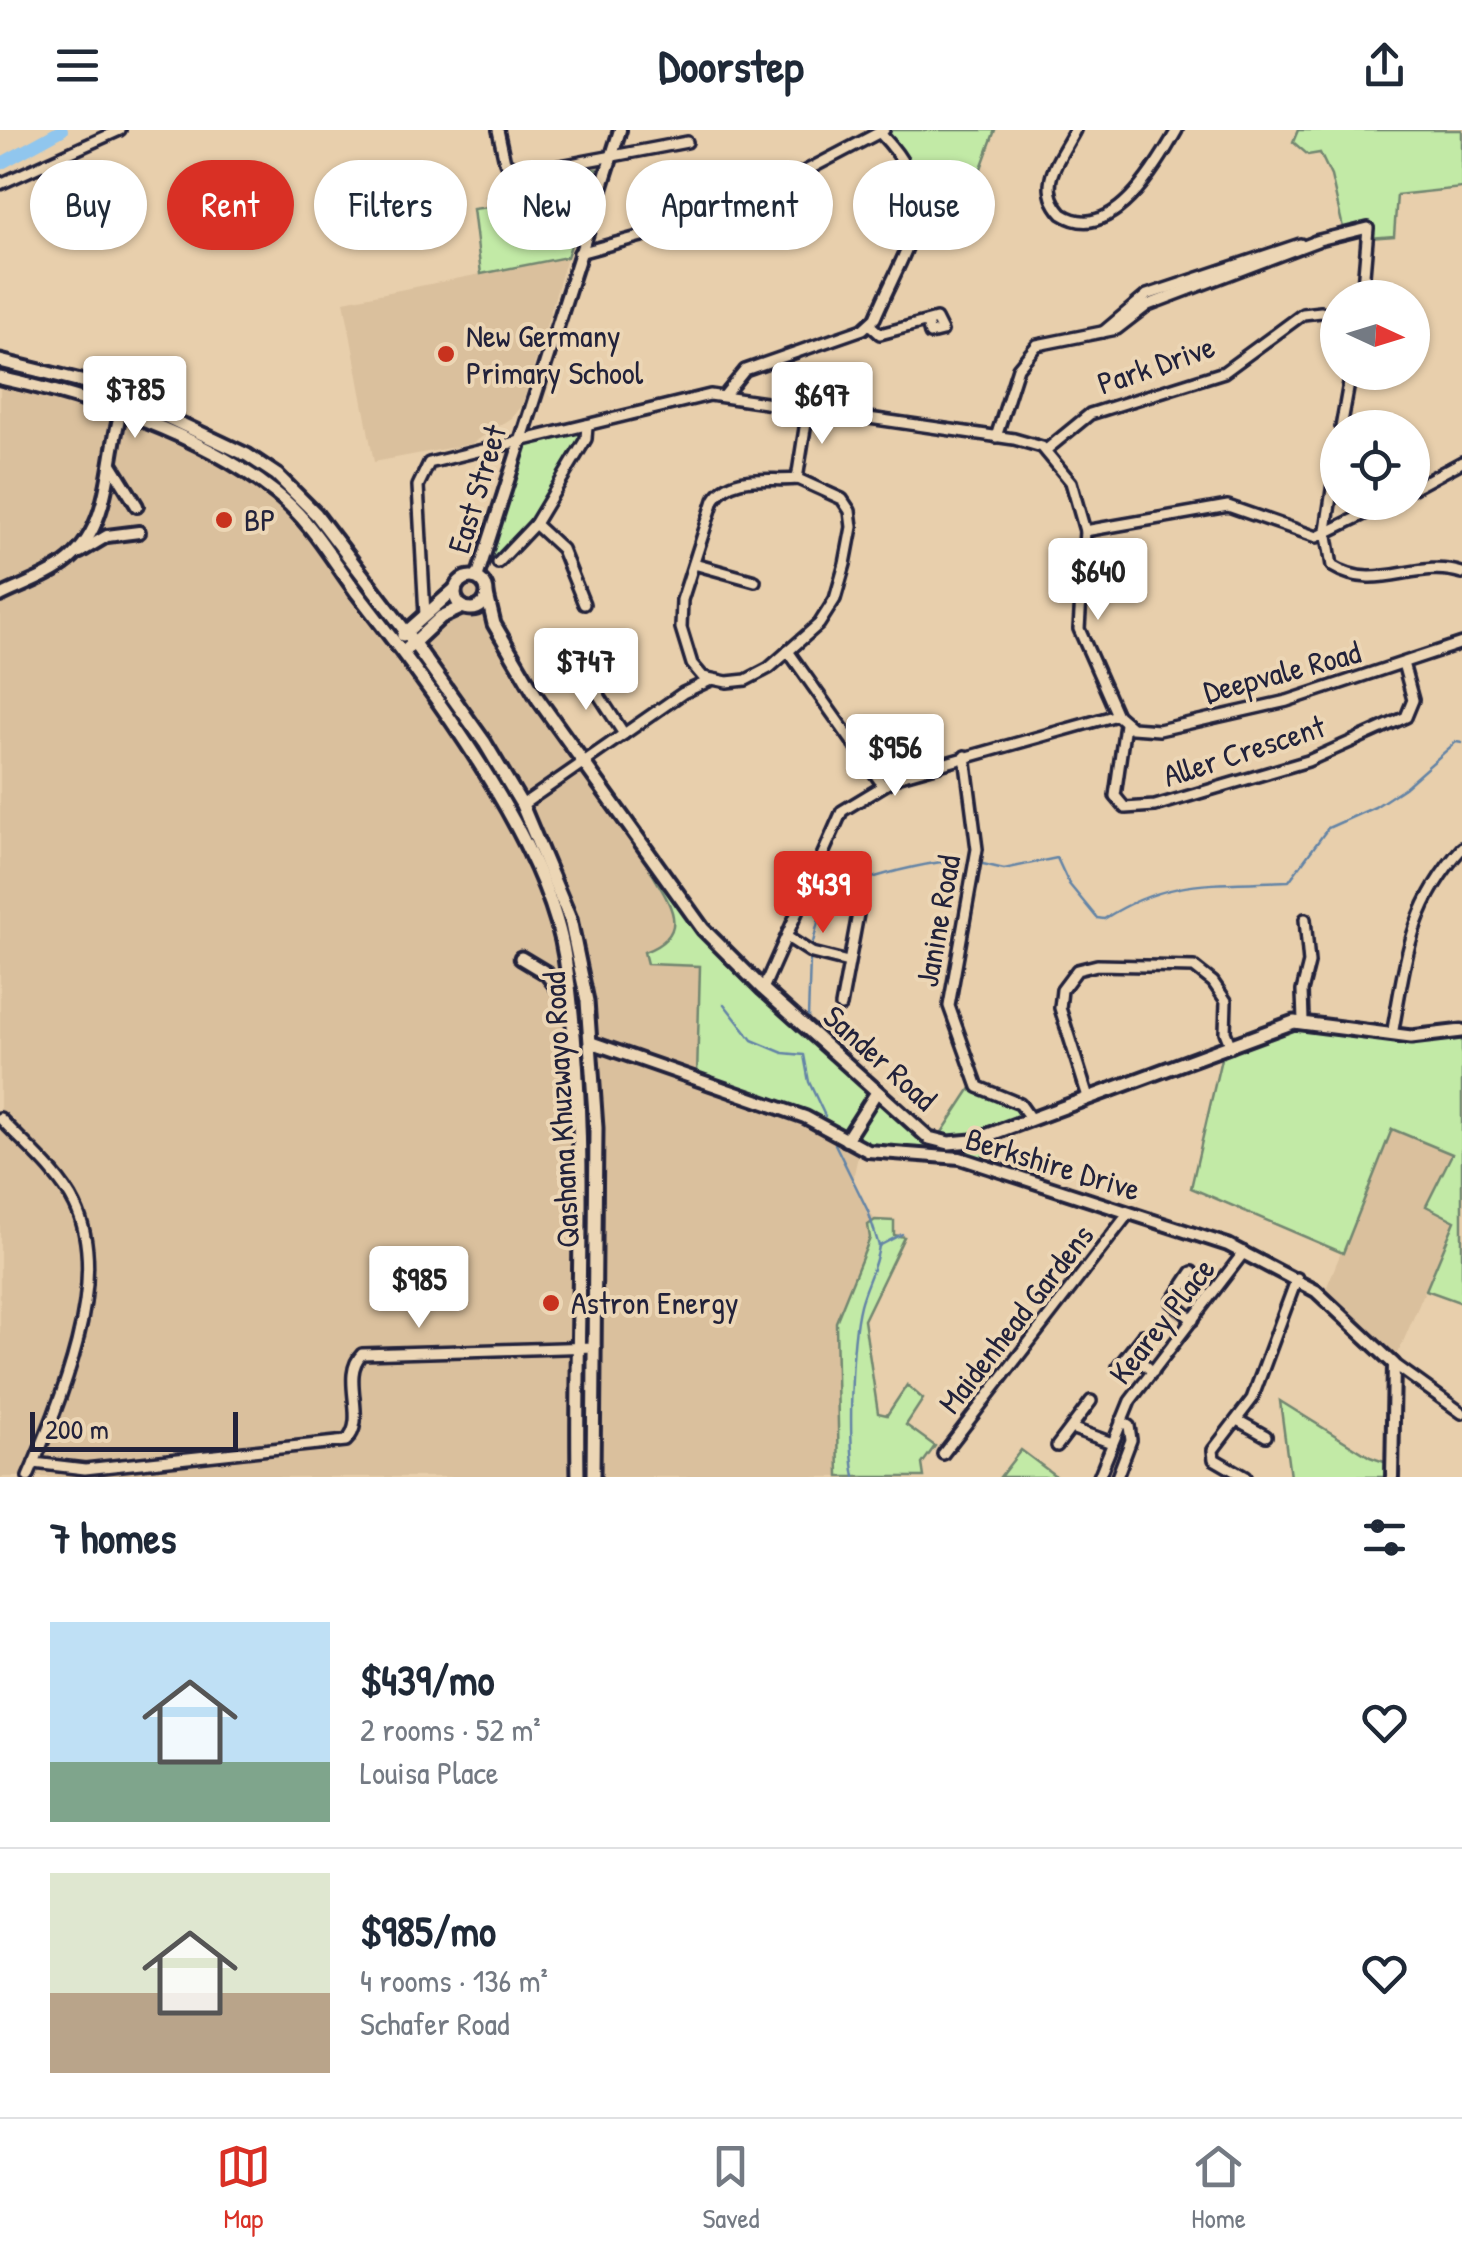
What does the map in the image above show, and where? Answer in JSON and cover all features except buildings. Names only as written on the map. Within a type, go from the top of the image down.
[{"type":"main road","name":"Qashana Khuzwayo Road","points":[[0,361],[67,375],[126,398],[247,455],[277,475],[316,514],[522,804],[548,859],[581,955],[596,1128],[593,1477]]},
{"type":"main road","name":"Qashana Khuzwayo Road","points":[[0,378],[56,390],[120,412],[224,459],[278,495],[299,514],[405,642],[524,839],[558,927],[569,1004],[581,1160],[578,1477]]},
{"type":"main road","points":[[466,577],[477,578],[488,595],[468,608],[441,616],[405,642],[425,615],[466,577]]},
{"type":"main road","points":[[455,588],[468,608]]},
{"type":"main road","name":"Sander Road","points":[[488,595],[494,624],[582,764],[690,912],[763,989],[918,1131],[949,1143],[972,1140],[1303,1021],[1392,1035],[1432,1037],[1462,1032]]},
{"type":"main road","name":"Sander Road","points":[[468,608],[494,624]]},
{"type":"main road","points":[[520,958],[546,973],[569,1004]]},
{"type":"street","points":[[0,184],[120,130]]},
{"type":"street","points":[[498,130],[504,162],[524,174],[686,142]]},
{"type":"street","name":"East Street","points":[[477,578],[620,130]]},
{"type":"street","points":[[1075,130],[1051,175],[1048,190],[1052,202],[1065,216],[1086,222],[1105,217],[1122,204],[1177,130]]},
{"type":"street","points":[[579,253],[724,214],[882,131],[907,164],[919,205],[870,325],[745,370],[724,396]]},
{"type":"street","points":[[996,436],[1018,368],[1028,354],[1050,340],[1118,329],[1148,304],[1316,241],[1366,227],[1369,254],[1365,280]]},
{"type":"street","name":"Park Drive","points":[[1046,450],[1090,414],[1224,372],[1302,314],[1320,315]]},
{"type":"street","points":[[870,325],[880,334],[927,324]]},
{"type":"street","points":[[425,615],[418,486],[421,472],[440,458],[699,396],[724,396],[996,436],[1030,442],[1046,450],[1067,474],[1085,531],[1080,630],[1117,715],[1125,724]]},
{"type":"street","points":[[69,560],[97,518],[126,398]]},
{"type":"street","points":[[797,479],[808,409]]},
{"type":"street","points":[[498,563],[535,524],[586,440],[587,425]]},
{"type":"street","points":[[1430,480],[1462,462]]},
{"type":"street","points":[[111,463],[137,506]]},
{"type":"street","points":[[522,804],[683,693],[711,680],[746,680],[788,651],[831,609],[852,528],[850,511],[842,500],[797,479],[743,480],[724,488],[714,500],[680,618],[692,664],[683,693]]},
{"type":"street","points":[[1085,531],[1228,506],[1308,535],[1326,535],[1355,520]]},
{"type":"street","points":[[1328,520],[1328,561],[1354,576],[1385,579],[1439,568],[1462,573]]},
{"type":"street","points":[[1375,520],[1377,525]]},
{"type":"street","points":[[535,524],[564,552],[584,604]]},
{"type":"street","points":[[0,596],[107,536],[139,532]]},
{"type":"street","points":[[694,564],[756,581]]},
{"type":"street","name":"Deepvale Road","points":[[1125,724],[1159,730],[1288,701],[1462,643]]},
{"type":"street","points":[[788,651],[882,784]]},
{"type":"street","name":"Aller Crescent","points":[[1125,724],[1115,796],[1125,808],[1155,806],[1308,761],[1406,716],[1413,700],[1403,663]]},
{"type":"street","points":[[692,664],[711,680]]},
{"type":"street","points":[[583,671],[624,734]]},
{"type":"street","points":[[1100,718],[1111,701]]},
{"type":"street","points":[[763,989],[834,819],[882,784],[965,756],[1117,715]]},
{"type":"street","name":"Janine Road","points":[[965,756],[977,849],[949,1013],[976,1084],[1020,1104],[1030,1118]]},
{"type":"street","points":[[1392,1035],[1413,922],[1428,893],[1462,848]]},
{"type":"street","points":[[841,1006],[858,914]]},
{"type":"street","points":[[1303,1021],[1302,991],[1309,963],[1305,919]]},
{"type":"street","points":[[787,937],[812,952],[848,962]]},
{"type":"street","points":[[1088,1097],[1060,1000],[1067,979],[1087,966],[1185,966],[1202,972],[1226,1002],[1225,1032],[1231,1047]]},
{"type":"street","name":"Berkshire Drive","points":[[590,1042],[805,1116],[846,1140],[887,1155],[960,1158],[1244,1252],[1322,1296],[1394,1364],[1462,1413]]},
{"type":"street","points":[[846,1140],[876,1093]]},
{"type":"street","points":[[0,1118],[73,1200],[84,1233],[82,1320],[28,1477]]},
{"type":"street","name":"Maidenhead Gardens","points":[[943,1454],[1128,1214]]},
{"type":"street","name":"Kearey Place","points":[[1099,1477],[1121,1420],[1244,1252]]},
{"type":"street","points":[[1192,1272],[1172,1302],[1192,1320]]},
{"type":"street","points":[[1245,1477],[1212,1454],[1224,1432],[1239,1421],[1252,1399],[1296,1278]]},
{"type":"street","points":[[1118,1367],[1144,1334]]},
{"type":"street","points":[[34,1462],[85,1468],[346,1442],[354,1425],[354,1366],[362,1354],[595,1346]]},
{"type":"street","points":[[1130,1352],[1153,1372]]},
{"type":"street","points":[[1392,1477],[1394,1364]]},
{"type":"street","points":[[1058,1446],[1091,1401]]},
{"type":"street","points":[[1117,1477],[1132,1436],[1129,1426],[1121,1420]]},
{"type":"street","points":[[1239,1421],[1266,1436]]},
{"type":"street","points":[[1071,1428],[1112,1443]]},
{"type":"shaded area","name":"New Germany Primary School","points":[[567,257],[522,406],[512,418],[471,444],[374,462],[344,301]]},
{"type":"shaded area","points":[[0,370],[124,403],[230,447],[298,494],[405,632],[481,565],[479,577],[495,625],[539,699],[657,862],[648,867],[672,910],[674,928],[668,941],[644,953],[648,965],[700,966],[697,1077],[860,1147],[852,1183],[875,1220],[868,1225],[870,1238],[836,1322],[839,1477],[0,1477]]},
{"type":"shaded area","points":[[1392,1129],[1453,1154],[1426,1206],[1455,1221],[1394,1363],[1323,1296]]},
{"type":"green space","points":[[995,130],[984,160],[899,160],[881,133]]},
{"type":"green space","points":[[1298,130],[1462,130],[1462,188],[1397,195],[1394,236],[1370,238],[1370,230],[1344,232],[1331,176],[1320,153],[1308,155],[1293,142]]},
{"type":"green space","points":[[487,207],[487,250],[569,250],[567,257],[481,274],[473,209]]},
{"type":"green space","points":[[587,425],[589,431],[535,524],[498,564],[481,565],[518,441]]},
{"type":"green space","points":[[657,862],[704,928],[937,1140],[975,1082],[1009,1100],[1030,1118],[986,1135],[984,1167],[950,1156],[888,1156],[697,1077],[700,966],[647,964],[644,952],[660,944],[673,925],[669,903],[648,866]]},
{"type":"green space","points":[[1282,1025],[1393,1035],[1462,1031],[1462,1303],[1426,1290],[1455,1221],[1426,1206],[1452,1154],[1392,1129],[1343,1253],[1191,1188],[1223,1050]]},
{"type":"green space","points":[[875,1220],[894,1221],[894,1235],[904,1237],[864,1320],[878,1413],[887,1415],[907,1385],[923,1399],[906,1425],[935,1446],[922,1464],[924,1477],[839,1477],[836,1322],[870,1238],[868,1225]]},
{"type":"green space","points":[[1280,1401],[1370,1457],[1393,1465],[1392,1477],[1290,1477]]},
{"type":"green space","points":[[1021,1450],[1057,1477],[1000,1477]]},
{"type":"waterway","points":[[0,164],[62,130]]},
{"type":"waterway","points":[[983,864],[1004,869],[1057,858],[1069,884],[1097,918],[1104,919],[1128,905],[1172,890],[1289,881],[1328,828],[1375,807],[1404,788],[1456,742],[1462,743]]},
{"type":"waterway","points":[[812,946],[825,905],[844,889],[916,867],[941,862],[950,870],[963,863]]},
{"type":"waterway","points":[[808,1018],[810,959]]},
{"type":"waterway","points":[[724,1004],[752,1040],[783,1053],[804,1055],[809,1082],[825,1116]]},
{"type":"waterway","points":[[835,1144],[868,1211],[879,1246]]},
{"type":"waterway","points":[[855,1477],[851,1391],[860,1305],[879,1246],[902,1234]]},
{"type":"place","name":"New Germany Primary School","points":[[446,354]]},
{"type":"place","name":"BP","points":[[224,520]]},
{"type":"place","name":"Astron Energy","points":[[551,1303]]}]
